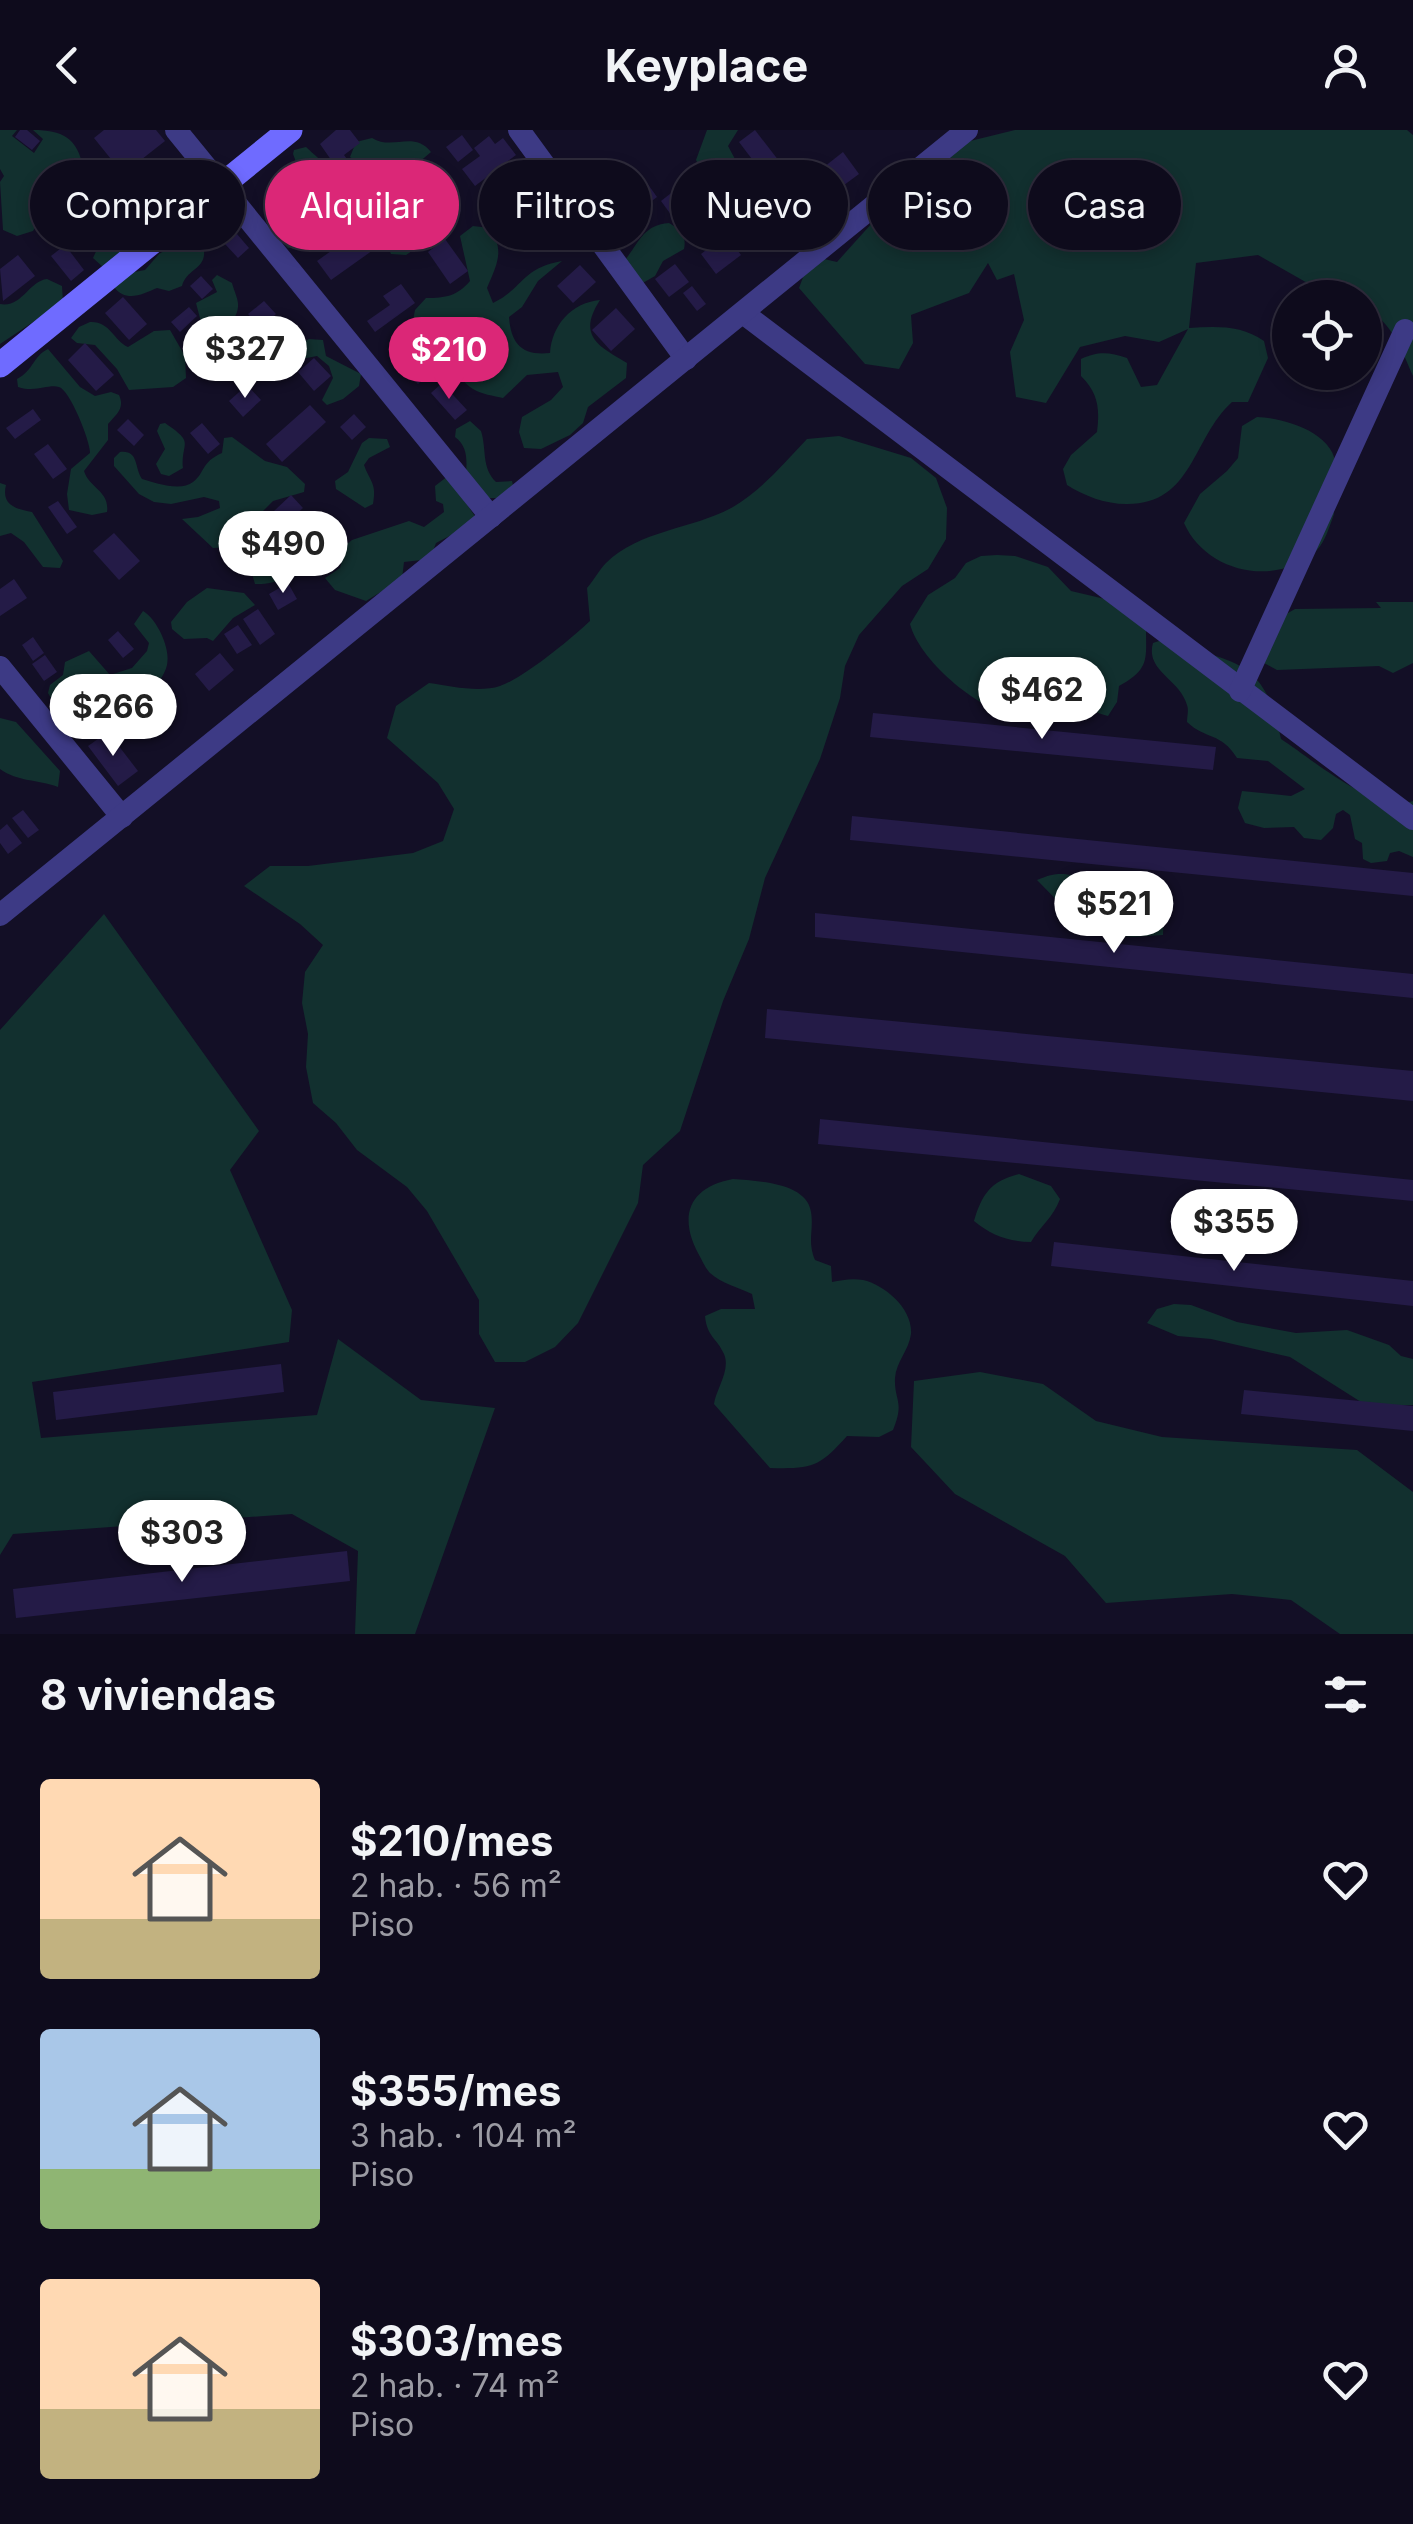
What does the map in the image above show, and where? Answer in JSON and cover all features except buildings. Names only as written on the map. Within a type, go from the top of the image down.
[{"type":"main road","points":[[245,167],[290,130]]},
{"type":"main road","points":[[0,365],[143,250]]},
{"type":"street","points":[[176,130],[201,160]]},
{"type":"street","points":[[518,130],[686,359]]},
{"type":"street","points":[[0,915],[967,130]]},
{"type":"street","points":[[245,214],[491,517]]},
{"type":"street","points":[[743,312],[1413,819]]},
{"type":"street","points":[[1240,691],[1404,330]]},
{"type":"street","points":[[0,667],[122,816]]},
{"type":"green space","points":[[0,130],[17,130],[12,136],[34,153],[43,139],[33,130],[60,134],[73,143],[81,160],[30,160],[30,232],[17,236],[3,230],[0,182],[4,176],[0,169]]},
{"type":"green space","points":[[707,130],[738,130],[728,146],[736,160],[696,160]]},
{"type":"green space","points":[[1015,130],[1407,130],[1413,135],[1413,376],[1382,321],[1382,280],[1302,280],[1258,255],[1196,263],[1189,328],[1238,329],[1264,341],[1268,358],[1248,402],[1232,402],[1189,467],[1165,494],[1126,504],[1081,493],[1067,485],[1063,469],[1071,455],[1097,432],[1096,401],[1081,376],[1081,359],[1104,353],[1127,358],[1141,387],[1157,385],[1188,329],[1159,342],[1125,336],[1080,347],[1046,403],[1016,397],[1010,352],[1024,320],[1014,274],[997,280],[988,263],[969,293],[911,315],[913,343],[899,369],[865,364],[799,288],[811,256],[837,262],[868,228],[868,250],[1008,250],[1008,160],[939,160],[958,144]]},
{"type":"green space","points":[[372,138],[388,143],[410,141],[431,152],[422,160],[354,160],[350,157],[356,142]]},
{"type":"green space","points":[[306,147],[321,160],[295,160],[294,150]]},
{"type":"green space","points":[[671,224],[671,250],[682,250],[663,261],[655,276],[641,284],[624,261],[632,250],[651,250],[651,228]]},
{"type":"green space","points":[[473,226],[479,227],[479,250],[498,250],[487,288],[493,303],[538,269],[562,261],[538,281],[522,307],[509,317],[515,341],[525,350],[550,353],[555,333],[565,317],[580,306],[600,300],[590,323],[594,339],[627,363],[626,378],[588,407],[583,423],[570,435],[541,449],[524,448],[519,432],[522,417],[551,400],[563,387],[558,372],[527,375],[503,398],[484,394],[465,382],[441,344],[419,335],[412,326],[415,310],[426,298],[451,295],[470,281],[460,236]]},
{"type":"green space","points":[[97,250],[126,250],[103,267],[93,258]]},
{"type":"green space","points":[[166,250],[204,250],[202,262],[182,286],[129,296],[114,287],[129,273],[145,270]]},
{"type":"green space","points":[[389,250],[412,250],[406,255],[391,254]]},
{"type":"green space","points":[[217,275],[232,283],[238,301],[236,314],[221,329],[192,333],[201,322],[196,303],[217,292],[212,280]]},
{"type":"green space","points":[[47,279],[62,286],[63,302],[0,344],[0,304],[14,302]]},
{"type":"green space","points":[[90,322],[102,324],[128,347],[154,331],[170,330],[185,356],[186,378],[173,387],[129,390],[117,369],[95,345],[77,343],[71,338],[79,327]]},
{"type":"green space","points":[[309,339],[323,340],[326,356],[361,374],[359,386],[343,399],[327,405],[322,400],[333,378],[329,366],[317,356],[291,361],[295,346]]},
{"type":"green space","points":[[48,349],[80,387],[95,396],[111,392],[121,400],[121,407],[108,424],[108,440],[84,471],[105,499],[107,512],[92,515],[69,510],[71,469],[90,453],[69,397],[59,387],[18,387],[17,379]]},
{"type":"green space","points":[[1257,417],[1294,424],[1318,437],[1328,445],[1336,468],[1331,500],[1334,514],[1320,547],[1301,562],[1263,571],[1225,564],[1208,554],[1184,523],[1200,494],[1238,458],[1242,426]]},
{"type":"green space","points":[[470,421],[481,431],[491,476],[496,482],[512,481],[514,490],[501,498],[483,498],[466,481],[465,451],[455,437],[456,429]]},
{"type":"green space","points":[[165,423],[185,443],[183,468],[169,476],[161,474],[156,464],[165,449],[157,431]]},
{"type":"green space","points":[[839,436],[911,458],[936,478],[947,508],[946,539],[928,569],[902,586],[859,635],[845,666],[840,698],[820,759],[765,878],[749,939],[723,1001],[680,1131],[643,1165],[638,1203],[578,1323],[555,1347],[525,1362],[495,1362],[479,1334],[479,1300],[427,1211],[407,1187],[357,1150],[336,1123],[313,1103],[306,1067],[308,1034],[302,1003],[305,972],[323,945],[300,924],[244,886],[270,866],[308,866],[413,853],[443,841],[454,809],[438,783],[387,738],[396,706],[429,683],[483,689],[522,675],[590,621],[587,588],[619,552],[733,507],[763,484],[807,439]]},
{"type":"green space","points":[[232,437],[265,461],[287,467],[305,484],[304,492],[273,501],[261,513],[262,540],[282,552],[301,553],[306,560],[298,571],[277,581],[255,584],[248,561],[236,547],[213,548],[182,519],[220,508],[219,501],[204,497],[171,504],[154,502],[139,494],[114,466],[114,458],[126,452],[133,456],[142,479],[168,486],[188,485],[210,460],[222,453],[224,438]]},
{"type":"green space","points":[[369,438],[387,439],[390,447],[364,465],[374,491],[373,504],[365,508],[336,489],[335,481],[348,472],[362,443]]},
{"type":"green space","points":[[448,476],[478,521],[436,543],[430,559],[404,562],[402,579],[366,601],[335,590],[325,578],[340,568],[346,545],[409,521],[424,527],[444,512],[443,504],[436,501],[435,486]]},
{"type":"green space","points":[[0,483],[6,485],[11,505],[32,512],[63,561],[60,568],[43,567],[24,542],[11,533],[0,536]]},
{"type":"green space","points":[[981,556],[1015,556],[1048,567],[1071,591],[1105,599],[1146,628],[1144,662],[1136,674],[1119,686],[1117,702],[1108,716],[1063,695],[1042,720],[1004,714],[963,690],[929,658],[910,624],[928,595],[955,578],[966,563]]},
{"type":"green space","points":[[207,588],[244,593],[255,605],[233,618],[213,641],[184,639],[172,629],[171,622],[187,602]]},
{"type":"green space","points":[[1376,602],[1413,602],[1413,663],[1393,673],[1379,666],[1277,670],[1264,663],[1281,617],[1295,609],[1381,608]]},
{"type":"green space","points":[[143,611],[158,627],[168,658],[164,673],[149,695],[134,699],[110,688],[78,681],[52,700],[48,693],[50,685],[63,675],[65,662],[89,651],[110,675],[132,668],[149,643],[134,624]]},
{"type":"green space","points":[[1162,640],[1243,667],[1266,692],[1281,739],[1345,783],[1382,800],[1413,801],[1413,857],[1399,851],[1390,853],[1387,861],[1371,863],[1363,859],[1362,843],[1355,839],[1350,815],[1343,810],[1336,814],[1333,828],[1321,840],[1304,838],[1294,827],[1264,828],[1245,823],[1238,808],[1242,791],[1291,796],[1305,789],[1268,761],[1237,758],[1225,744],[1187,722],[1188,707],[1183,696],[1154,661],[1153,643]]},
{"type":"green space","points":[[0,718],[16,722],[60,771],[58,787],[0,769]]},
{"type":"green space","points":[[1120,872],[1169,887],[1163,935],[1133,937],[1085,929],[1037,880],[1057,874],[1090,877]]},
{"type":"green space","points":[[104,914],[259,1131],[230,1170],[292,1310],[289,1342],[32,1382],[41,1438],[317,1415],[338,1339],[421,1400],[495,1408],[415,1634],[355,1634],[358,1551],[292,1514],[13,1534],[0,1555],[0,1030]]},
{"type":"green space","points":[[1019,1174],[1051,1186],[1060,1199],[1031,1242],[1001,1237],[974,1221],[989,1190],[1001,1180]]},
{"type":"green space","points":[[733,1179],[779,1185],[800,1194],[811,1212],[815,1260],[831,1266],[832,1282],[863,1280],[888,1293],[902,1307],[911,1334],[896,1372],[899,1407],[893,1430],[879,1437],[847,1436],[814,1464],[770,1468],[714,1404],[726,1360],[705,1316],[721,1309],[755,1309],[752,1294],[719,1280],[707,1269],[692,1239],[689,1215],[698,1196]]},
{"type":"green space","points":[[1174,1304],[1296,1333],[1347,1330],[1389,1345],[1401,1356],[1413,1359],[1413,1405],[1376,1406],[1361,1402],[1290,1357],[1211,1339],[1178,1336],[1147,1323],[1157,1309]]},
{"type":"green space","points":[[980,1372],[1043,1384],[1096,1421],[1162,1437],[1357,1450],[1413,1492],[1413,1634],[1340,1634],[1291,1600],[1232,1594],[1106,1603],[1065,1556],[955,1494],[911,1447],[914,1381]]}]
